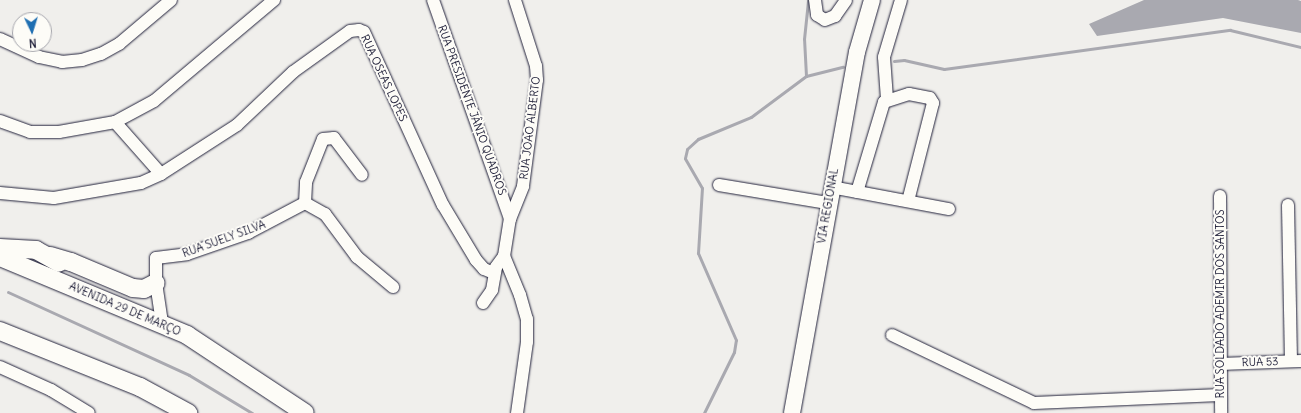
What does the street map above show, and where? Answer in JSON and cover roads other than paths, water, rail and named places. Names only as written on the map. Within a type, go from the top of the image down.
[{"type":"main road","name":"VIA REGIONAL","points":[[792,413],[831,187],[857,52],[871,1]]},
{"type":"main road","points":[[0,248],[25,248],[71,262],[133,288],[144,289],[156,283]]},
{"type":"main road","points":[[50,256],[91,295]]},
{"type":"main road","name":"AVENIDA 29 DE MARÇO","points":[[0,257],[162,323],[211,349],[305,413]]},
{"type":"main road","points":[[4,332],[140,387],[188,413]]},
{"type":"street","points":[[0,39],[39,57],[62,62],[82,60],[101,54],[119,44],[171,0]]},
{"type":"street","points":[[0,121],[30,132],[59,132],[115,122],[154,101],[274,0]]},
{"type":"street","name":"RUA PRESIDENTE JÂNIO QUADROS","points":[[433,0],[510,219]]},
{"type":"street","name":"RUA JOAO ALBERTO","points":[[504,256],[510,219],[523,186],[537,80],[536,66],[515,0]]},
{"type":"street","points":[[814,0],[817,15],[825,20],[835,16],[846,0]]},
{"type":"street","points":[[857,192],[882,106],[887,99],[884,58],[902,0]]},
{"type":"street","name":"RUA OSEAS LOPES","points":[[0,193],[54,198],[70,196],[96,189],[141,183],[161,174],[237,124],[279,83],[350,31],[361,30],[443,205],[476,260],[484,269],[494,273]]},
{"type":"street","points":[[887,99],[909,94],[930,98],[933,103],[908,201]]},
{"type":"street","points":[[115,122],[161,174]]},
{"type":"street","points":[[362,175],[334,138],[323,139],[306,182],[305,203],[325,214],[357,257],[393,287]]},
{"type":"street","points":[[719,185],[828,203]]},
{"type":"street","points":[[831,187],[949,209]]},
{"type":"street","name":"RUA SOLDADO ADEMIR DOS SANTOS","points":[[1220,196],[1221,413]]},
{"type":"street","name":"RUA SUELY SILVA","points":[[162,323],[156,283],[156,258],[187,254],[248,233],[305,203]]},
{"type":"street","points":[[1288,206],[1296,361]]},
{"type":"street","points":[[483,303],[492,290],[494,273],[504,256]]},
{"type":"street","points":[[504,256],[520,295],[527,319],[527,342],[518,413]]},
{"type":"street","points":[[892,335],[1034,403],[1220,395]]},
{"type":"street","name":"RUA 53","points":[[1220,364],[1296,361]]},
{"type":"street","points":[[0,367],[51,390],[89,413]]},
{"type":"waterway","points":[[806,76],[804,39],[808,0]]},
{"type":"waterway","points":[[894,61],[904,60],[944,69],[1230,30],[1301,47]]},
{"type":"waterway","points":[[704,413],[734,352],[736,340],[698,253],[702,188],[685,158],[687,149],[698,139],[751,117],[806,76],[843,67]]},
{"type":"waterway","points":[[8,292],[189,375],[252,413]]}]
